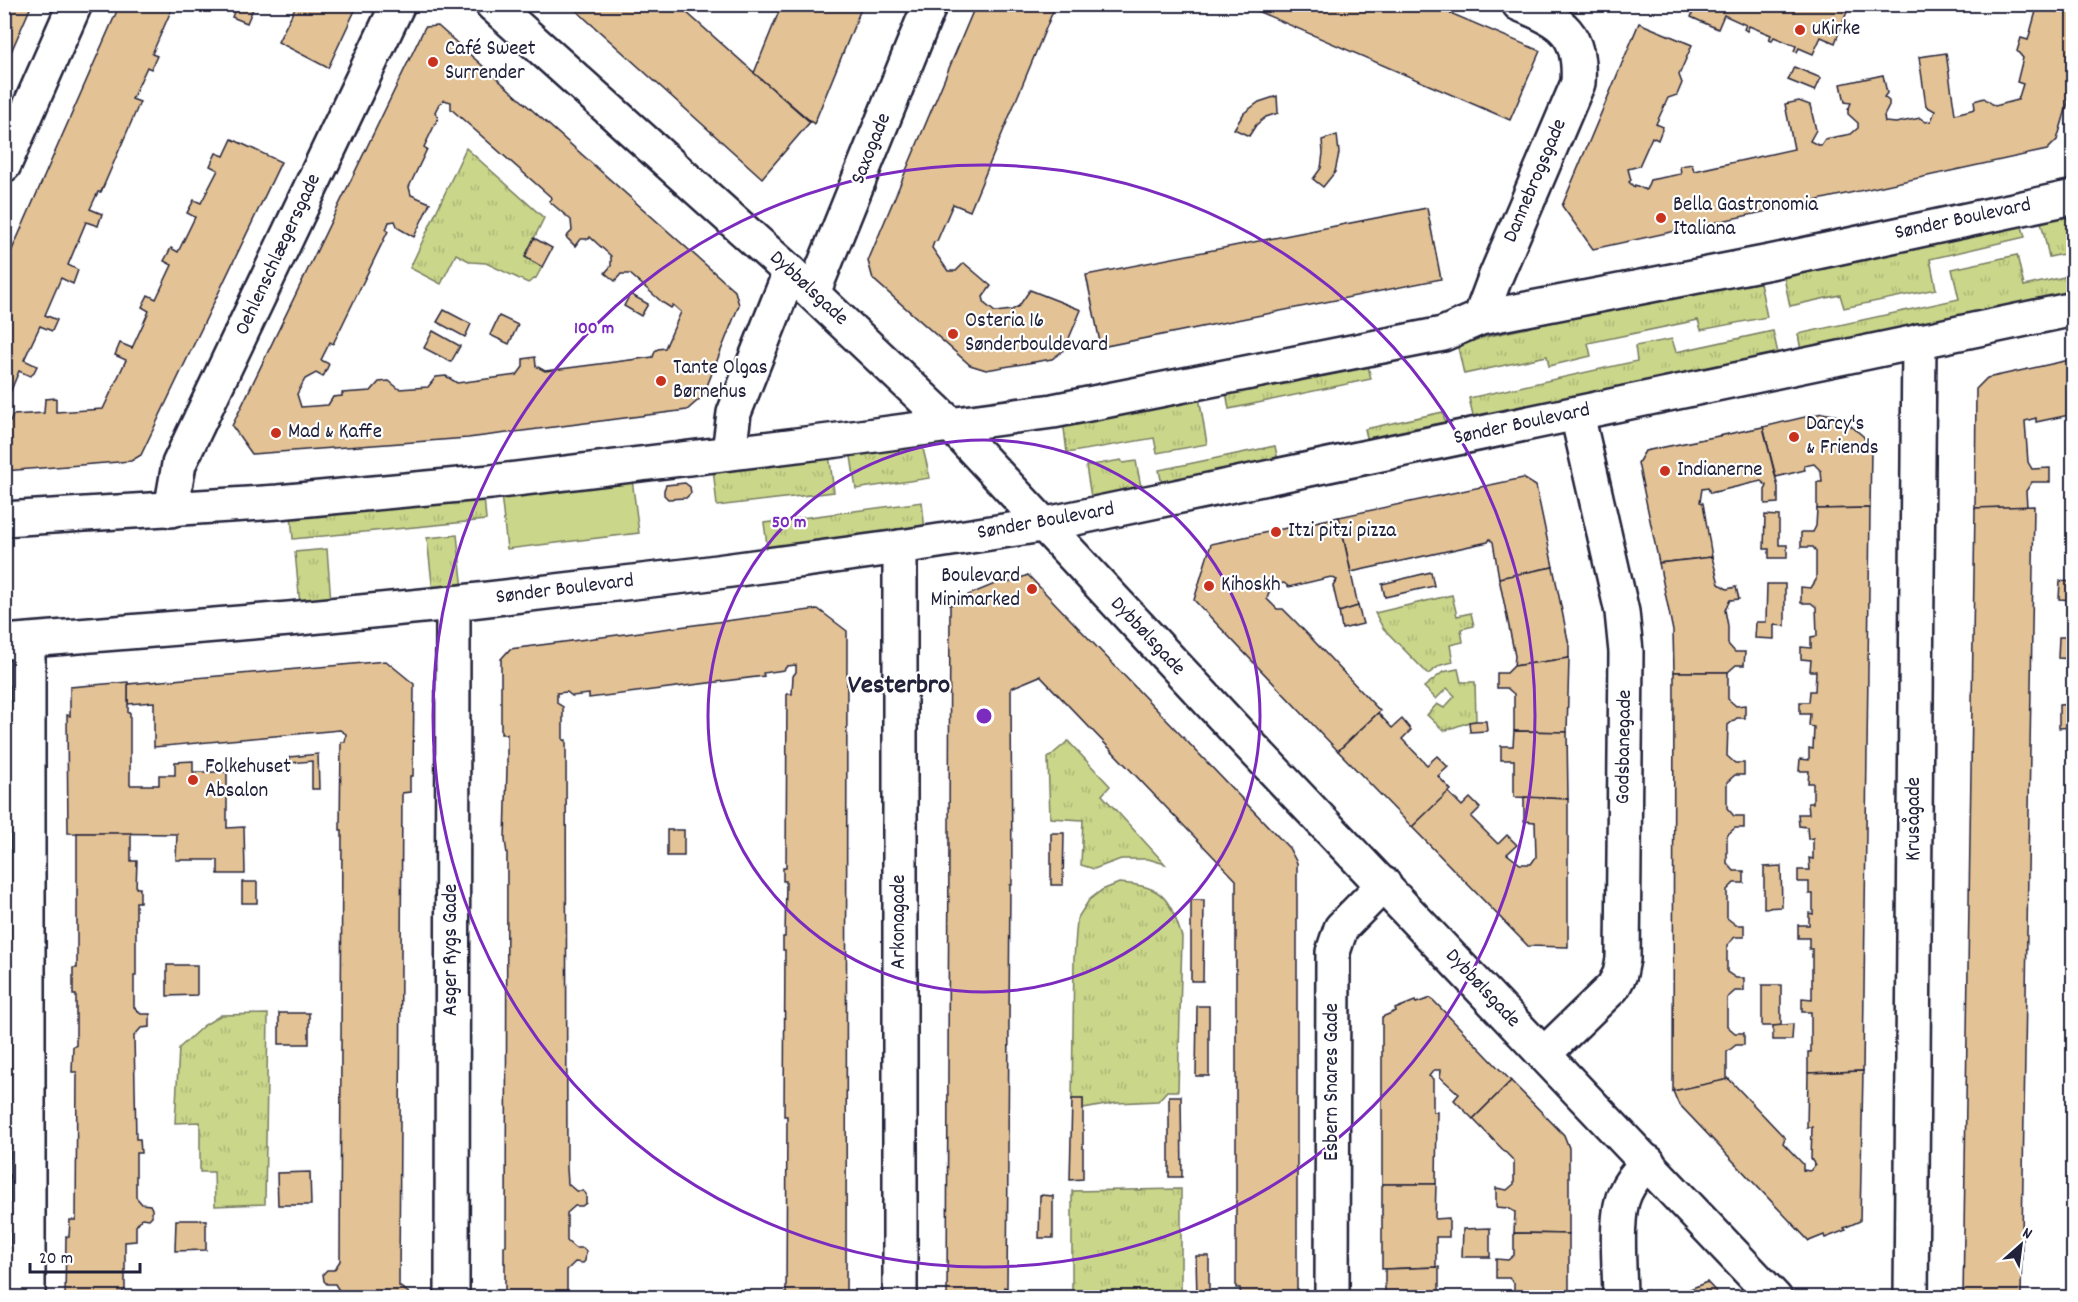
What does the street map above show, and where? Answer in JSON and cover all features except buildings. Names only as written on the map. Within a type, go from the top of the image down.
[{"type":"street","points":[[4,165],[75,4]]},
{"type":"street","name":"Oehlenschlægersgade","points":[[171,510],[179,464],[398,4]]},
{"type":"street","name":"Dybbølsgade","points":[[492,4],[802,283],[951,425],[1243,738],[1775,1298]]},
{"type":"street","name":"Saxogade","points":[[729,452],[734,413],[802,283],[930,4]]},
{"type":"street","name":"Dannebrogsgade","points":[[1480,318],[1578,83],[1579,61],[1574,41],[1563,28],[1543,14],[1520,4]]},
{"type":"street","name":"Sønder Boulevard","points":[[4,519],[278,502],[491,482],[1053,411],[1443,334],[1480,318],[1770,262],[2073,197]]},
{"type":"street","name":"Sønder Boulevard","points":[[16,642],[288,620],[453,603],[702,574],[1042,525],[2073,309]]},
{"type":"street","name":"Krusågade","points":[[1911,1298],[1920,341]]},
{"type":"street","name":"Godsbanegade","points":[[1544,1054],[1613,987],[1620,974],[1623,959],[1626,652],[1622,612],[1577,414]]},
{"type":"street","name":"Arkonagade","points":[[900,547],[900,1298]]},
{"type":"street","name":"Asger Rygs Gade","points":[[452,1298],[453,603]]},
{"type":"street","points":[[16,642],[28,1298]]},
{"type":"street","name":"Esbern Snares Gade","points":[[1332,1298],[1333,952],[1341,928],[1383,884]]},
{"type":"street","points":[[1620,1298],[1620,1219],[1624,1194],[1637,1173],[1648,1162]]},
{"type":"green space","points":[[466,148],[544,218],[525,257],[542,267],[536,278],[528,283],[486,263],[471,262],[456,254],[441,284],[410,268]]},
{"type":"green space","points":[[2073,210],[2073,252],[2049,257],[2040,217]]},
{"type":"green space","points":[[2020,219],[2025,237],[1930,259],[1936,289],[1844,308],[1840,295],[1790,306],[1783,273]]},
{"type":"green space","points":[[2017,255],[2024,286],[2073,275],[2073,295],[1802,356],[1798,334],[1959,299],[1952,269]]},
{"type":"green space","points":[[1759,278],[1767,317],[1701,330],[1698,320],[1588,343],[1591,356],[1549,366],[1547,356],[1464,374],[1457,343]]},
{"type":"green space","points":[[1773,331],[1779,358],[1475,424],[1469,398],[1637,361],[1635,346],[1672,339],[1676,352]]},
{"type":"green space","points":[[1367,361],[1371,379],[1229,409],[1226,392]]},
{"type":"green space","points":[[1199,397],[1207,444],[1157,453],[1154,438],[1067,453],[1063,420]]},
{"type":"green space","points":[[1443,412],[1447,430],[1369,446],[1365,429]]},
{"type":"green space","points":[[921,440],[930,478],[856,489],[850,450]]},
{"type":"green space","points":[[1275,446],[1279,465],[1163,489],[1159,470]]},
{"type":"green space","points":[[829,454],[834,492],[717,506],[713,468]]},
{"type":"green space","points":[[1121,460],[1123,463],[1136,461],[1142,492],[1092,503],[1086,466]]},
{"type":"green space","points":[[632,479],[639,533],[507,549],[501,494]]},
{"type":"green space","points":[[484,496],[486,520],[293,539],[291,515]]},
{"type":"green space","points":[[922,502],[925,531],[768,552],[764,523]]},
{"type":"green space","points":[[457,535],[463,589],[433,592],[427,538]]},
{"type":"green space","points":[[327,549],[331,602],[300,605],[295,552]]},
{"type":"green space","points":[[1452,595],[1457,616],[1471,613],[1474,626],[1461,629],[1463,642],[1450,645],[1453,662],[1441,665],[1428,674],[1383,628],[1375,613]]},
{"type":"green space","points":[[1458,669],[1461,682],[1475,682],[1476,721],[1444,731],[1427,715],[1437,704],[1444,708],[1455,696],[1447,688],[1436,699],[1424,687],[1443,672]]},
{"type":"green space","points":[[1068,741],[1110,786],[1102,795],[1165,864],[1148,859],[1121,859],[1094,869],[1081,865],[1083,820],[1050,818],[1048,758]]},
{"type":"green space","points":[[1119,883],[1146,887],[1162,896],[1173,912],[1182,937],[1178,1091],[1167,1091],[1158,1101],[1117,1103],[1083,1109],[1083,1099],[1072,1099],[1074,959],[1077,919],[1089,900],[1102,890]]},
{"type":"green space","points":[[268,1014],[265,1204],[215,1206],[214,1172],[200,1172],[200,1122],[175,1123],[179,1048],[203,1026],[221,1015]]},
{"type":"green space","points":[[1181,1189],[1181,1297],[1072,1297],[1072,1191]]},
{"type":"place","name":"uKirke","points":[[1800,30]]},
{"type":"place","name":"Café Sweet Surrender","points":[[433,62]]},
{"type":"place","name":"Bella Gastronomia Italiana","points":[[1661,218]]},
{"type":"place","name":"Osteria 16 Sønderbouldevard","points":[[953,334]]},
{"type":"place","name":"Tante Olgas Børnehus","points":[[661,381]]},
{"type":"place","name":"Mad & Kaffe","points":[[276,433]]},
{"type":"place","name":"Darcy's & Friends","points":[[1794,437]]},
{"type":"place","name":"Indianerne","points":[[1665,471]]},
{"type":"place","name":"Itzi pitzi pizza","points":[[1276,532]]},
{"type":"place","name":"Kihoskh","points":[[1209,586]]},
{"type":"place","name":"Boulevard Minimarked","points":[[1032,589]]},
{"type":"place","name":"Folkehuset Absalon","points":[[193,780]]},
{"type":"district","name":"Vesterbro","points":[[899,686]]}]
